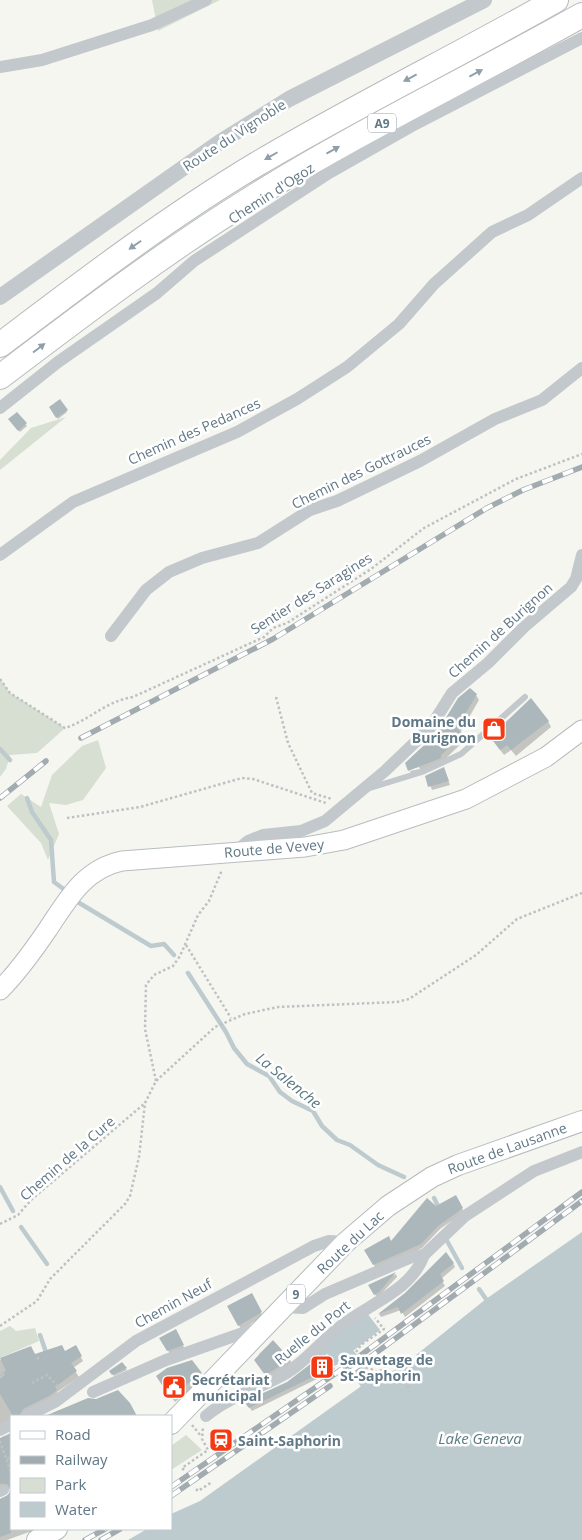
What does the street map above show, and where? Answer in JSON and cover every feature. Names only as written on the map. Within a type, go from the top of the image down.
[{"type":"highway","name":"A9","points":[[0,345],[133,246],[192,205],[255,165],[344,114],[550,3]]},
{"type":"highway","name":"A9","points":[[0,377],[114,291],[188,239],[318,158],[582,15]]},
{"type":"main road","name":"Route de Vevey","points":[[0,990],[24,962],[72,893],[99,870],[122,862],[305,847],[344,840],[442,808],[530,767],[569,742],[582,730]]},
{"type":"main road","name":"Route de Lausanne","points":[[432,1177],[481,1155],[582,1121]]},
{"type":"main road","name":"Route du Lac","points":[[172,1423],[346,1242],[388,1206],[432,1177]]},
{"type":"main road","points":[[37,1540],[55,1530]]},
{"type":"street","points":[[0,66],[42,60],[138,30],[206,0]]},
{"type":"street","name":"Route du Vignoble","points":[[0,297],[220,142],[289,99],[484,0]]},
{"type":"street","name":"Chemin d'Ogoz","points":[[0,408],[58,362],[157,292],[194,261],[329,173],[410,127],[582,38]]},
{"type":"street","name":"Chemin des Pedances","points":[[0,556],[73,502],[237,432],[297,399],[347,367],[399,324],[434,284],[492,232],[528,215],[582,178]]},
{"type":"street","name":"Chemin des Gottrauces","points":[[111,636],[146,590],[169,572],[202,558],[258,543],[310,510],[337,501],[420,461],[495,419],[542,400],[582,368]]},
{"type":"street","name":"Chemin de Burignon","points":[[235,852],[248,841],[263,835],[301,831],[325,821],[385,772],[430,728],[452,693],[488,663],[524,627],[571,587],[576,579],[582,555]]},
{"type":"street","name":"Ruelle du Port","points":[[206,1416],[227,1402],[296,1367],[342,1325],[406,1282],[418,1268],[424,1255],[465,1216],[534,1171],[582,1152]]},
{"type":"street","name":"Chemin Neuf","points":[[29,1415],[55,1402],[123,1349],[179,1316],[314,1246],[329,1241],[346,1242]]},
{"type":"street","points":[[284,1307],[303,1308],[335,1290],[414,1256],[424,1255]]},
{"type":"street","points":[[93,1392],[166,1360],[267,1324]]},
{"type":"lane","points":[[362,790],[422,772],[461,754],[525,697]]},
{"type":"path","name":"Sentier des Saragines","points":[[0,680],[10,693],[65,728],[75,725],[118,699],[133,697],[264,637],[273,628],[287,623],[371,569],[424,528],[516,479],[582,454]]},
{"type":"path","points":[[276,697],[288,743],[312,793],[346,803]]},
{"type":"path","points":[[67,818],[140,807],[242,778],[253,779],[326,803],[344,793],[362,790]]},
{"type":"path","points":[[156,1081],[145,1029],[146,985],[154,975],[173,966],[186,945],[222,869],[235,852]]},
{"type":"path","points":[[0,1326],[34,1304],[50,1279],[69,1258],[90,1241],[125,1204],[130,1196],[139,1157],[145,1103],[156,1081],[215,1028],[232,1018],[278,1008],[397,1002],[410,999],[476,955],[517,919],[582,893]]},
{"type":"path","points":[[186,945],[232,1018]]},
{"type":"path","name":"Chemin de la Cure","points":[[0,1224],[18,1215],[32,1200],[145,1103]]},
{"type":"path","points":[[356,1352],[361,1345],[384,1329],[375,1317]]},
{"type":"path","points":[[37,1358],[41,1356]]},
{"type":"path","points":[[366,1367],[378,1372],[396,1362],[410,1391]]},
{"type":"path","points":[[0,1375],[4,1374]]},
{"type":"path","points":[[32,1383],[47,1375],[53,1380]]},
{"type":"path","points":[[202,1437],[206,1416]]},
{"type":"path","points":[[184,1470],[182,1468],[208,1450],[202,1437],[193,1426]]},
{"type":"path","points":[[0,1441],[10,1470]]},
{"type":"path","points":[[6,1459],[10,1457]]},
{"type":"path","points":[[196,1489],[198,1491],[212,1482]]},
{"type":"green space","points":[[152,0],[220,0],[158,31]]},
{"type":"green space","points":[[66,417],[0,470],[0,460],[31,428]]},
{"type":"green space","points":[[0,679],[10,693],[65,728],[37,753],[10,755],[6,769],[0,777]]},
{"type":"green space","points":[[98,740],[106,768],[83,800],[66,805],[49,803],[59,834],[48,860],[41,843],[7,806],[21,794],[41,807],[52,775],[82,746]]},
{"type":"green space","points":[[10,1326],[16,1331],[35,1328],[39,1341],[0,1358],[0,1331]]},
{"type":"green space","points":[[186,1435],[202,1450],[172,1469],[172,1445]]},
{"type":"water","name":"Lake Geneva","points":[[582,1232],[582,1540],[128,1540],[145,1530],[172,1530],[172,1514],[200,1501],[374,1377],[381,1377],[418,1358],[416,1355],[486,1299]]},
{"type":"water","points":[[367,1313],[380,1330],[353,1351],[354,1353],[335,1366],[328,1354],[319,1357],[318,1353],[323,1347]]},
{"type":"building","points":[[60,399],[68,410],[56,418],[49,407]]},
{"type":"building","points":[[17,412],[27,423],[18,431],[8,419]]},
{"type":"building","points":[[470,688],[477,694],[457,728],[463,734],[441,755],[441,758],[408,771],[405,763],[436,734],[458,698]]},
{"type":"building","points":[[531,698],[549,721],[511,750],[507,745],[500,750],[490,737]]},
{"type":"building","points":[[444,767],[449,781],[428,787],[425,776]]},
{"type":"building","points":[[456,1195],[463,1208],[438,1226],[421,1244],[373,1265],[364,1250],[389,1236],[391,1241],[427,1198],[436,1206]]},
{"type":"building","points":[[446,1252],[454,1263],[440,1274],[444,1281],[401,1314],[398,1307],[378,1314],[405,1293]]},
{"type":"building","points":[[396,1272],[379,1292],[374,1295],[368,1285]]},
{"type":"building","points":[[252,1293],[262,1312],[238,1326],[227,1306]]},
{"type":"building","points":[[176,1329],[184,1345],[167,1351],[159,1338]]},
{"type":"building","points":[[273,1340],[291,1360],[265,1375],[254,1360]]},
{"type":"building","points":[[62,1345],[65,1351],[76,1345],[82,1356],[71,1363],[77,1371],[55,1387],[57,1390],[23,1409],[20,1415],[12,1415],[0,1394],[0,1379],[5,1375],[3,1372],[6,1371],[0,1358],[31,1346],[35,1354]]},
{"type":"building","points":[[329,1356],[334,1365],[329,1369],[249,1408],[244,1402],[287,1382],[313,1362]]},
{"type":"building","name":"Secrétariat municipal","points":[[192,1360],[202,1373],[170,1397],[156,1376],[167,1368]]},
{"type":"building","points":[[122,1362],[127,1368],[112,1375],[109,1371]]},
{"type":"building","points":[[118,1390],[130,1403],[136,1415],[47,1415],[88,1398],[96,1399]]},
{"type":"building","points":[[10,1433],[10,1488],[7,1484],[0,1484],[0,1438]]},
{"type":"building","points":[[10,1492],[11,1533],[0,1537],[0,1499],[7,1496]]},
{"type":"waterway","name":"La Salenche","points":[[0,749],[10,760]]},
{"type":"waterway","name":"La Salenche","points":[[27,798],[32,812],[51,840],[54,882],[65,890]]},
{"type":"waterway","name":"La Salenche","points":[[76,901],[151,946],[164,944],[174,955]]},
{"type":"waterway","name":"La Salenche","points":[[188,973],[226,1032],[234,1048],[247,1064],[269,1076],[280,1092],[292,1101],[313,1111],[322,1126],[337,1140],[350,1145],[378,1165],[404,1177]]},
{"type":"waterway","points":[[0,1187],[13,1211]]},
{"type":"waterway","name":"La Salenche","points":[[434,1198],[440,1210]]},
{"type":"waterway","points":[[21,1227],[47,1264]]},
{"type":"waterway","name":"La Salenche","points":[[446,1239],[462,1268]]},
{"type":"waterway","name":"La Salenche","points":[[479,1289],[486,1299]]},
{"type":"waterway","points":[[40,1335],[47,1355]]},
{"type":"waterway","points":[[349,1357],[367,1382]]},
{"type":"railway","points":[[81,738],[273,639],[487,508],[523,490],[582,467]]},
{"type":"railway","points":[[0,798],[46,761]]},
{"type":"railway","points":[[172,1486],[342,1369],[582,1192]]},
{"type":"railway","points":[[350,1372],[582,1201]]},
{"type":"railway","points":[[172,1495],[330,1386]]},
{"type":"railway","points":[[85,1540],[103,1530]]},
{"type":"railway","points":[[101,1540],[118,1530]]},
{"type":"place","name":"Domaine du Burignon","points":[[494,729]]},
{"type":"place","name":"Sauvetage de St-Saphorin","points":[[322,1367]]},
{"type":"place","name":"Secrétariat municipal","points":[[174,1387]]},
{"type":"place","name":"Saint-Saphorin","points":[[221,1440]]}]
